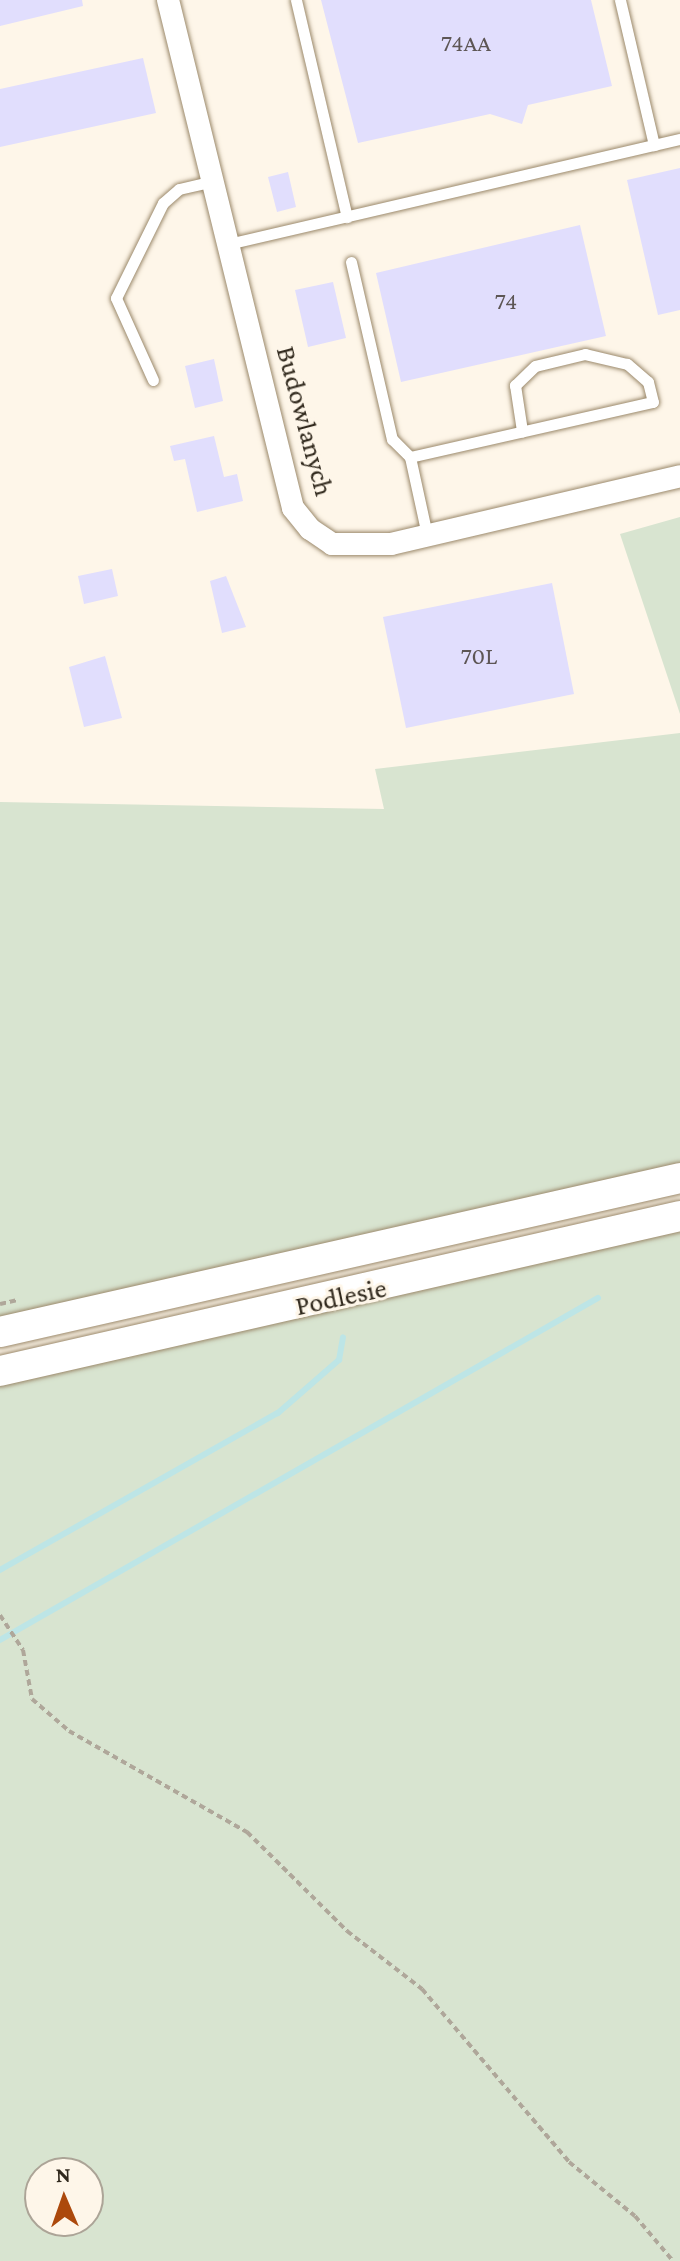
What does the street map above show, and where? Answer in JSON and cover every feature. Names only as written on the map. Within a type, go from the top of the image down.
[{"type":"street","name":"Budowlanych","points":[[168,0],[293,508],[332,544],[355,548],[427,535],[680,476]]},
{"type":"street","name":"Podlesie","points":[[0,1332],[680,1178]]},
{"type":"street","name":"Podlesie","points":[[0,1371],[680,1216]]},
{"type":"lane","points":[[296,0],[347,217]]},
{"type":"lane","points":[[620,0],[654,145]]},
{"type":"lane","points":[[228,244],[680,139]]},
{"type":"lane","points":[[153,380],[116,298],[163,203],[179,189],[213,181]]},
{"type":"lane","points":[[351,262],[392,439],[410,457],[427,535]]},
{"type":"lane","points":[[410,457],[653,402],[648,382],[627,364],[585,354],[535,366],[515,385],[522,431]]},
{"type":"path","points":[[0,1615],[23,1650],[32,1699],[81,1738],[247,1832],[347,1931],[422,1989],[569,2162],[635,2216],[673,2261]]},
{"type":"green space","points":[[680,517],[680,714],[620,534]]},
{"type":"green space","points":[[680,733],[680,1165],[0,1317],[0,802],[384,809],[375,769]]},
{"type":"green space","points":[[680,1226],[680,2261],[0,2261],[0,1379]]},
{"type":"building","points":[[0,0],[82,0],[83,6],[0,26]]},
{"type":"building","points":[[321,0],[591,0],[612,86],[528,105],[522,124],[490,114],[358,143]]},
{"type":"building","points":[[143,58],[156,113],[0,147],[0,89]]},
{"type":"building","points":[[680,168],[680,310],[658,315],[627,180]]},
{"type":"building","points":[[288,172],[296,207],[277,212],[268,177]]},
{"type":"building","points":[[580,225],[606,336],[401,382],[376,273]]},
{"type":"building","points":[[333,282],[346,338],[308,347],[295,290]]},
{"type":"building","points":[[214,359],[223,401],[195,408],[185,366]]},
{"type":"building","points":[[214,436],[224,477],[237,474],[243,501],[197,512],[185,459],[174,461],[170,446]]},
{"type":"building","points":[[112,569],[118,596],[84,604],[78,576]]},
{"type":"building","points":[[226,576],[246,627],[222,633],[210,581]]},
{"type":"building","points":[[552,583],[574,694],[406,728],[383,617]]},
{"type":"building","points":[[105,656],[122,718],[84,727],[69,667]]},
{"type":"waterway","points":[[0,1640],[598,1298]]},
{"type":"waterway","points":[[0,1570],[278,1413],[339,1360],[343,1337]]}]
